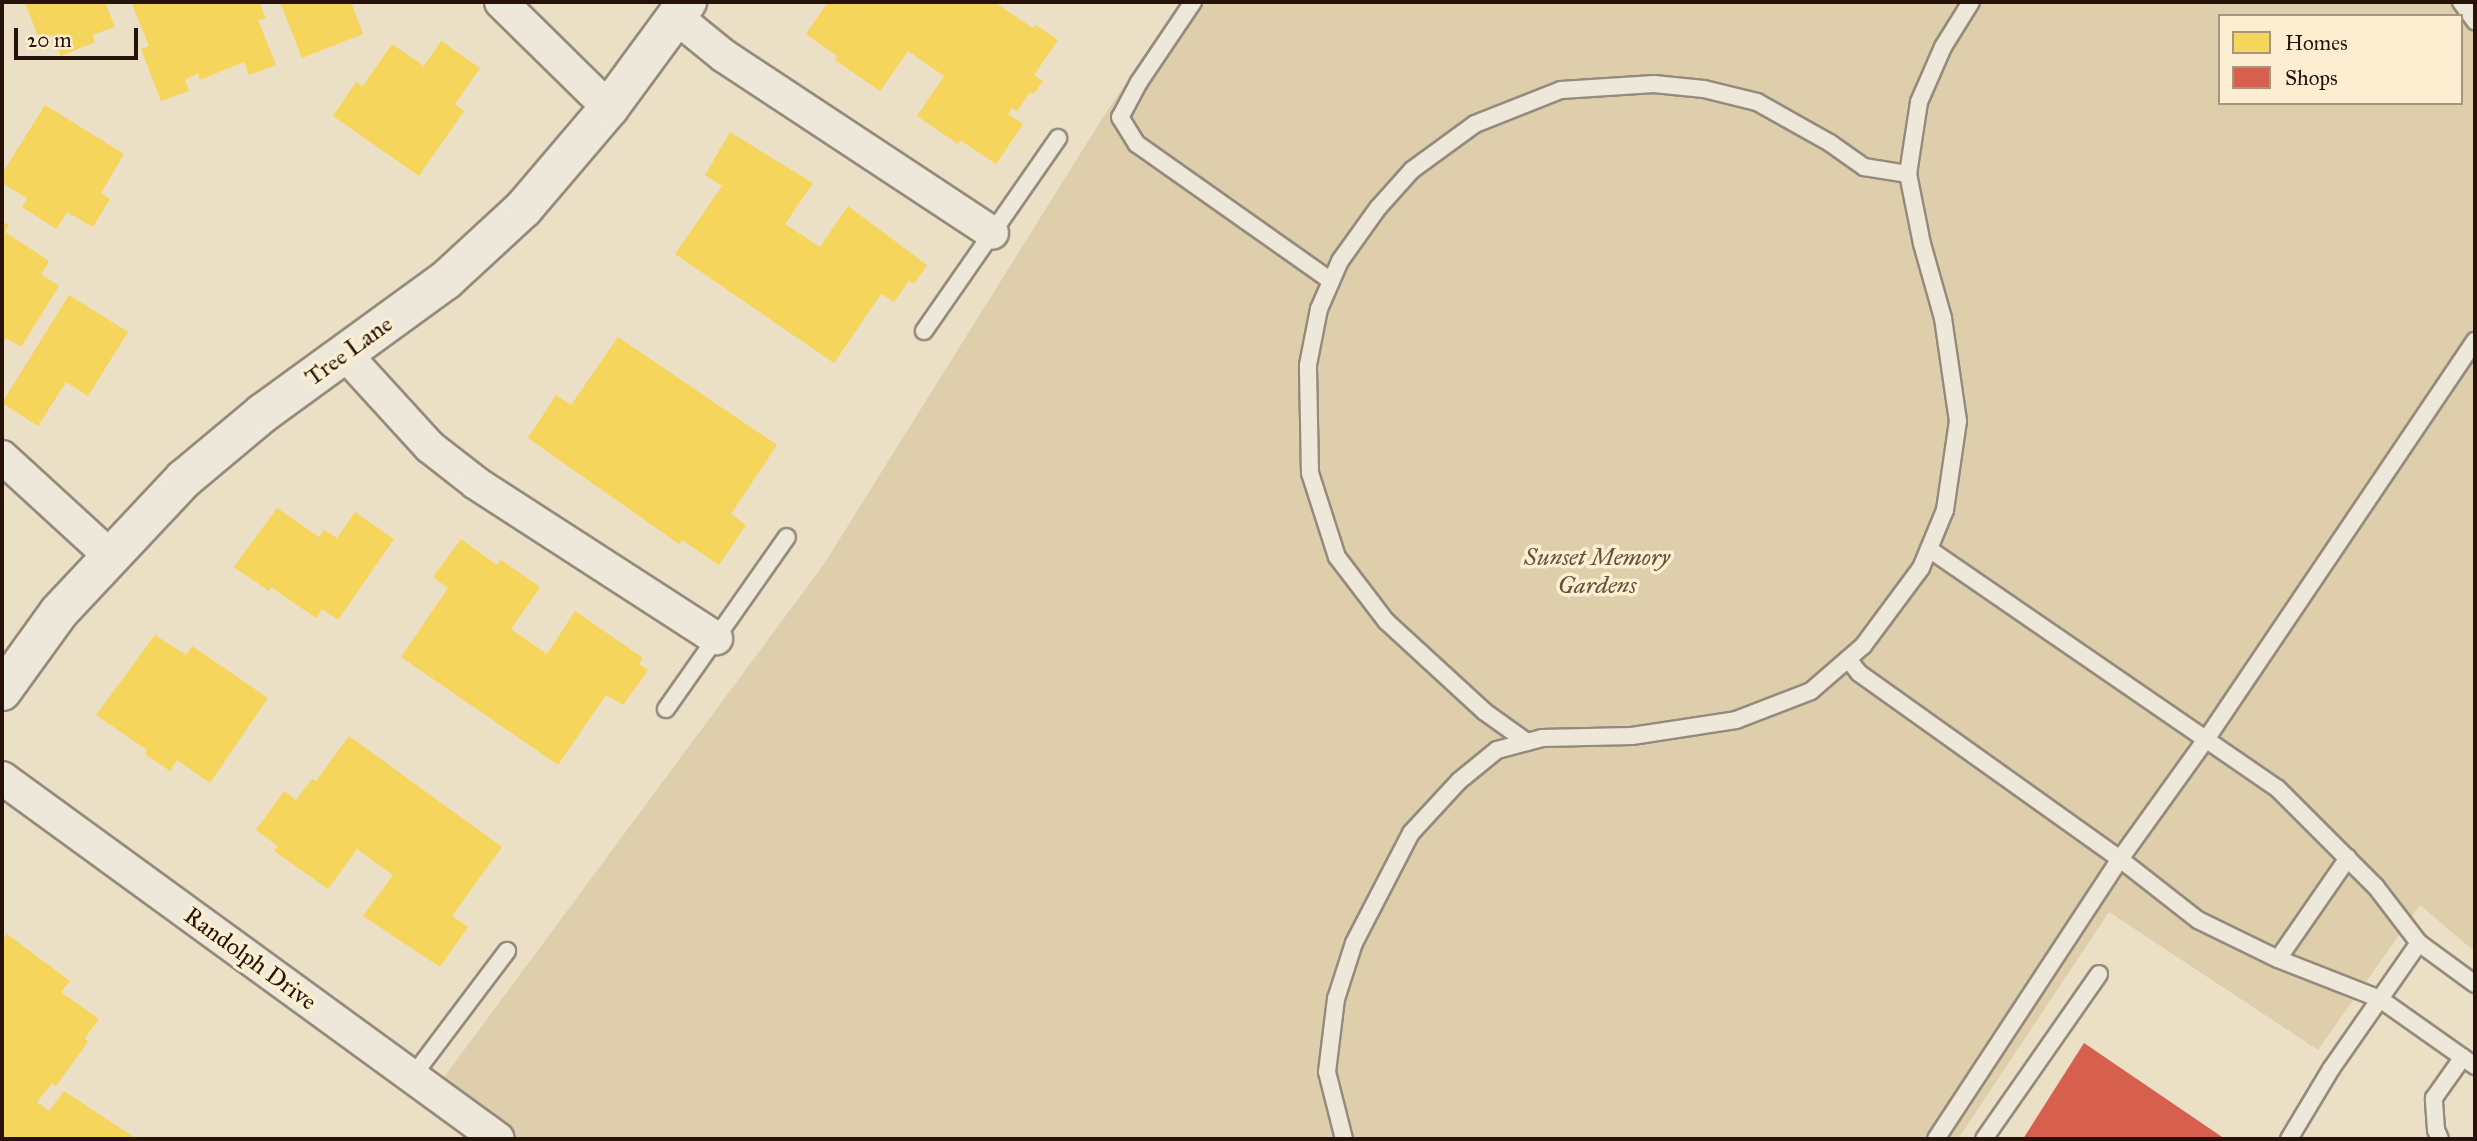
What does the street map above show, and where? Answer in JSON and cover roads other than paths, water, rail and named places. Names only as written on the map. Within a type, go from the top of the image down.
[{"type":"street","points":[[501,2],[609,108]]},
{"type":"street","points":[[682,9],[724,56],[992,233]]},
{"type":"street","name":"Tree Lane","points":[[2,691],[59,612],[109,555],[184,479],[263,413],[446,280],[513,218],[609,108],[682,9]]},
{"type":"street","points":[[345,354],[430,447],[476,483],[716,638]]},
{"type":"street","points":[[2,457],[109,555]]},
{"type":"street","name":"Randolph Drive","points":[[2,778],[498,1139]]},
{"type":"lane","points":[[1194,2],[1139,82],[1120,117],[1137,144],[1331,281]]},
{"type":"lane","points":[[1344,1139],[1327,1072],[1336,999],[1354,943],[1411,834],[1459,781],[1497,750],[1542,738],[1632,736],[1736,720],[1811,691],[1863,646],[1913,579],[1945,510],[1958,421],[1943,318],[1922,244],[1908,174],[1919,102],[1943,47],[1971,2]]},
{"type":"lane","points":[[2461,2],[2475,21]]},
{"type":"lane","points":[[1527,742],[1485,712],[1386,621],[1337,557],[1310,473],[1308,365],[1319,309],[1340,261],[1412,170],[1475,124],[1561,90],[1654,84],[1704,89],[1757,102],[1830,143],[1864,167],[1908,174]]},
{"type":"lane","points":[[924,331],[1058,138]]},
{"type":"lane","points":[[1936,1139],[2120,859],[2207,738],[2475,341]]},
{"type":"lane","points":[[666,709],[787,537]]},
{"type":"lane","points":[[1929,549],[2277,788],[2376,887],[2419,943],[2475,984]]},
{"type":"lane","points":[[1848,659],[1859,673],[2120,859],[2198,920],[2278,959],[2380,999],[2469,1061],[2434,1098],[2435,1136]]},
{"type":"lane","points":[[2278,959],[2348,858]]},
{"type":"lane","points":[[2289,1139],[2330,1069],[2419,943]]},
{"type":"lane","points":[[412,1077],[508,951]]},
{"type":"lane","points":[[1984,1139],[2099,974]]},
{"type":"park label","name":"Sunset Memory Gardens","points":[[1597,572]]}]
